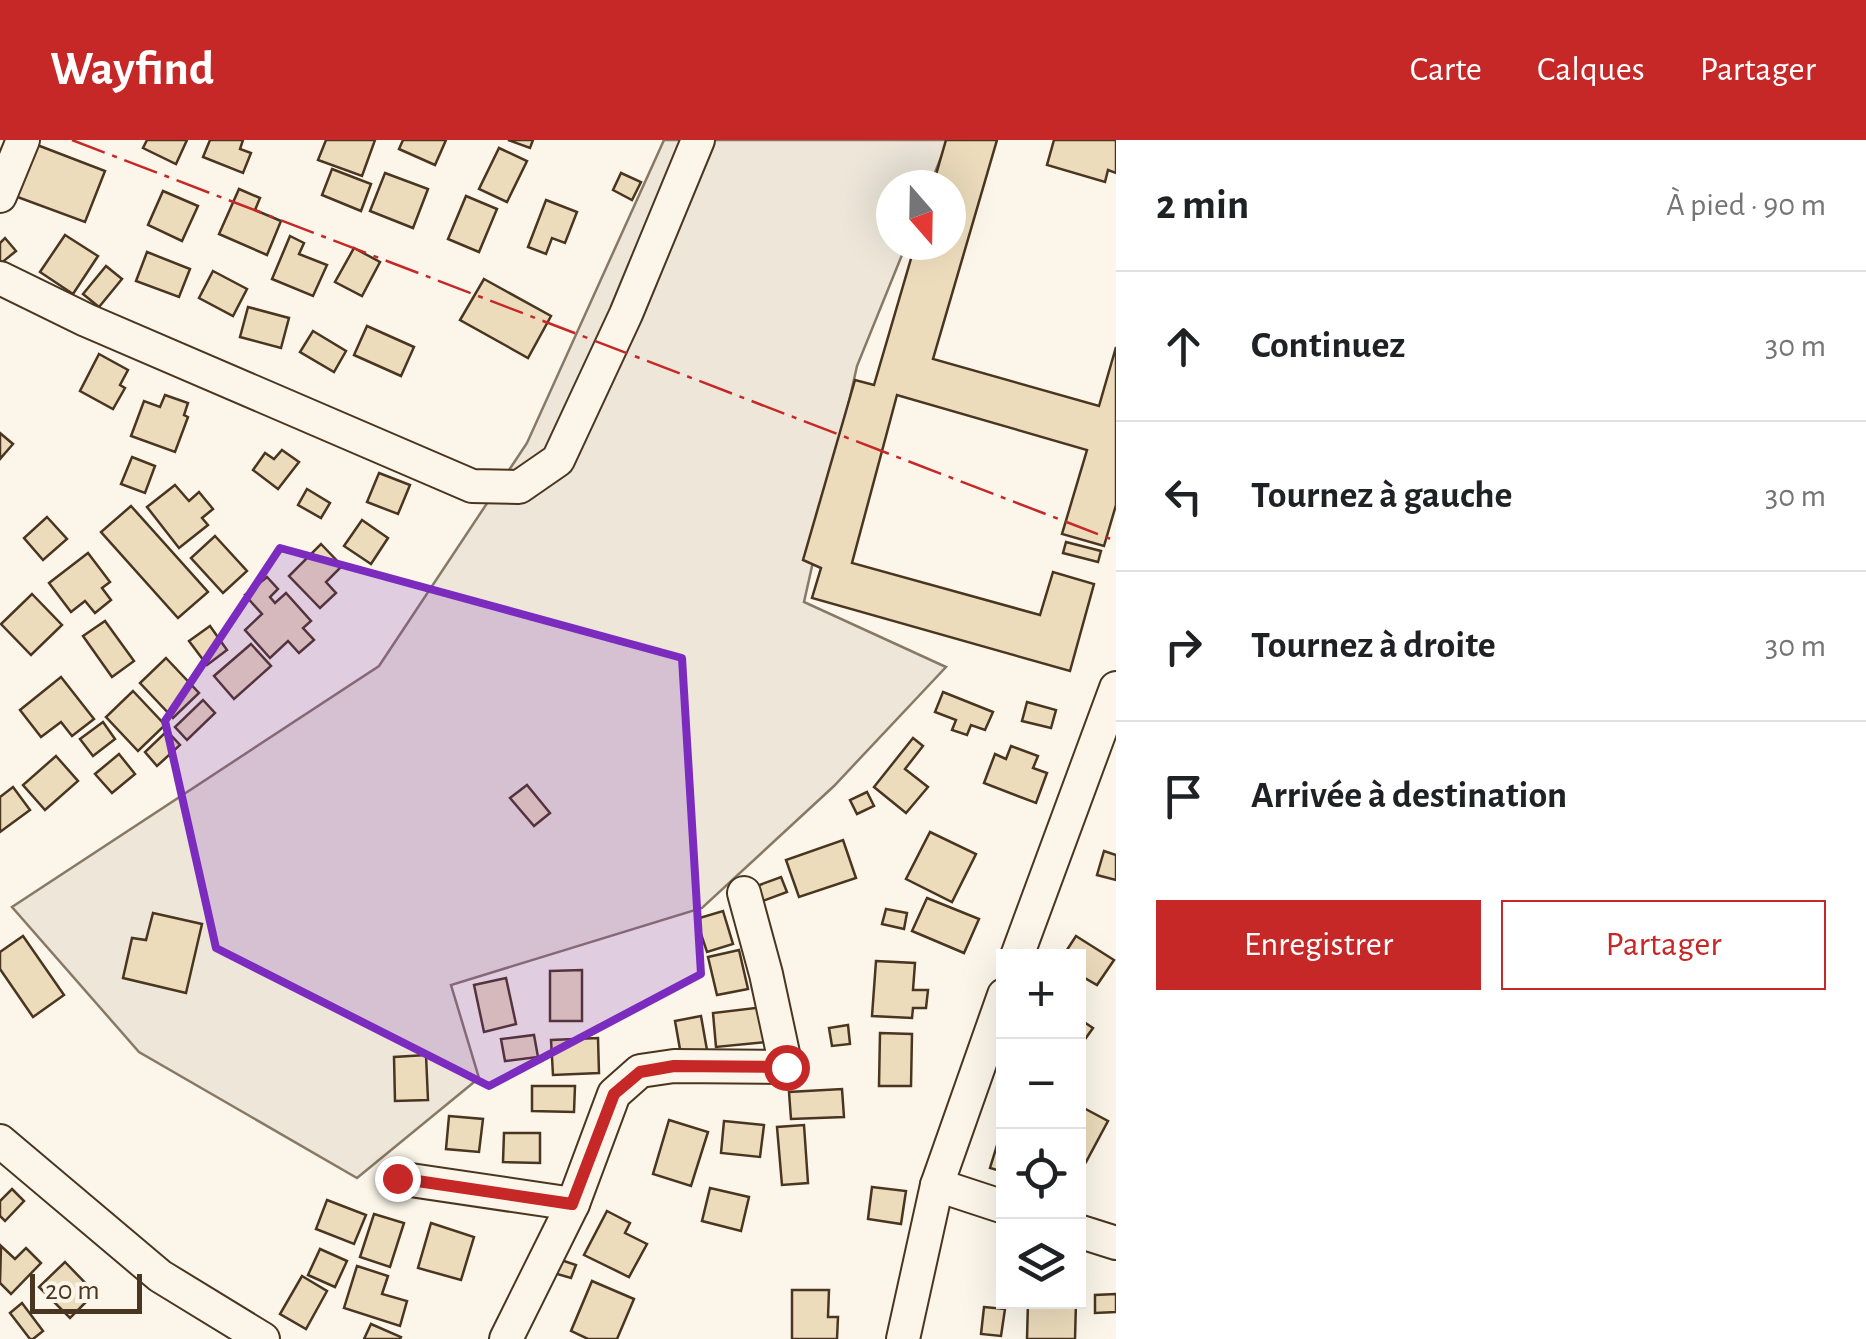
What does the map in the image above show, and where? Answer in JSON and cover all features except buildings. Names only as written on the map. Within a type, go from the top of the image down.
[{"type":"street","points":[[0,196],[23,140]]},
{"type":"street","points":[[0,278],[86,320],[472,486],[520,487],[558,460],[626,314],[698,140]]},
{"type":"street","points":[[1020,949],[1114,704]]},
{"type":"street","points":[[506,1339],[572,1204],[614,1094],[640,1072],[674,1066],[786,1067],[744,893]]},
{"type":"street","points":[[903,1339],[938,1185],[996,1018]]},
{"type":"street","points":[[0,1141],[160,1276],[263,1339]]},
{"type":"street","points":[[397,1178],[572,1204]]},
{"type":"street","points":[[938,1185],[996,1203]]},
{"type":"street","points":[[1086,1234],[1116,1243]]},
{"type":"highlighted area","points":[[280,548],[682,658],[701,974],[489,1086],[216,948],[165,721]]},
{"type":"shaded area","points":[[664,140],[948,140],[936,170],[876,170],[876,260],[900,260],[857,366],[804,602],[946,667],[834,786],[702,908],[451,985],[479,1078],[357,1178],[139,1052],[12,907],[379,666],[527,443]]},
{"type":"power","points":[[72,140],[1116,541]]},
{"type":"route","points":[[397,1178],[572,1204],[614,1094],[640,1072],[674,1066],[786,1067]]}]
